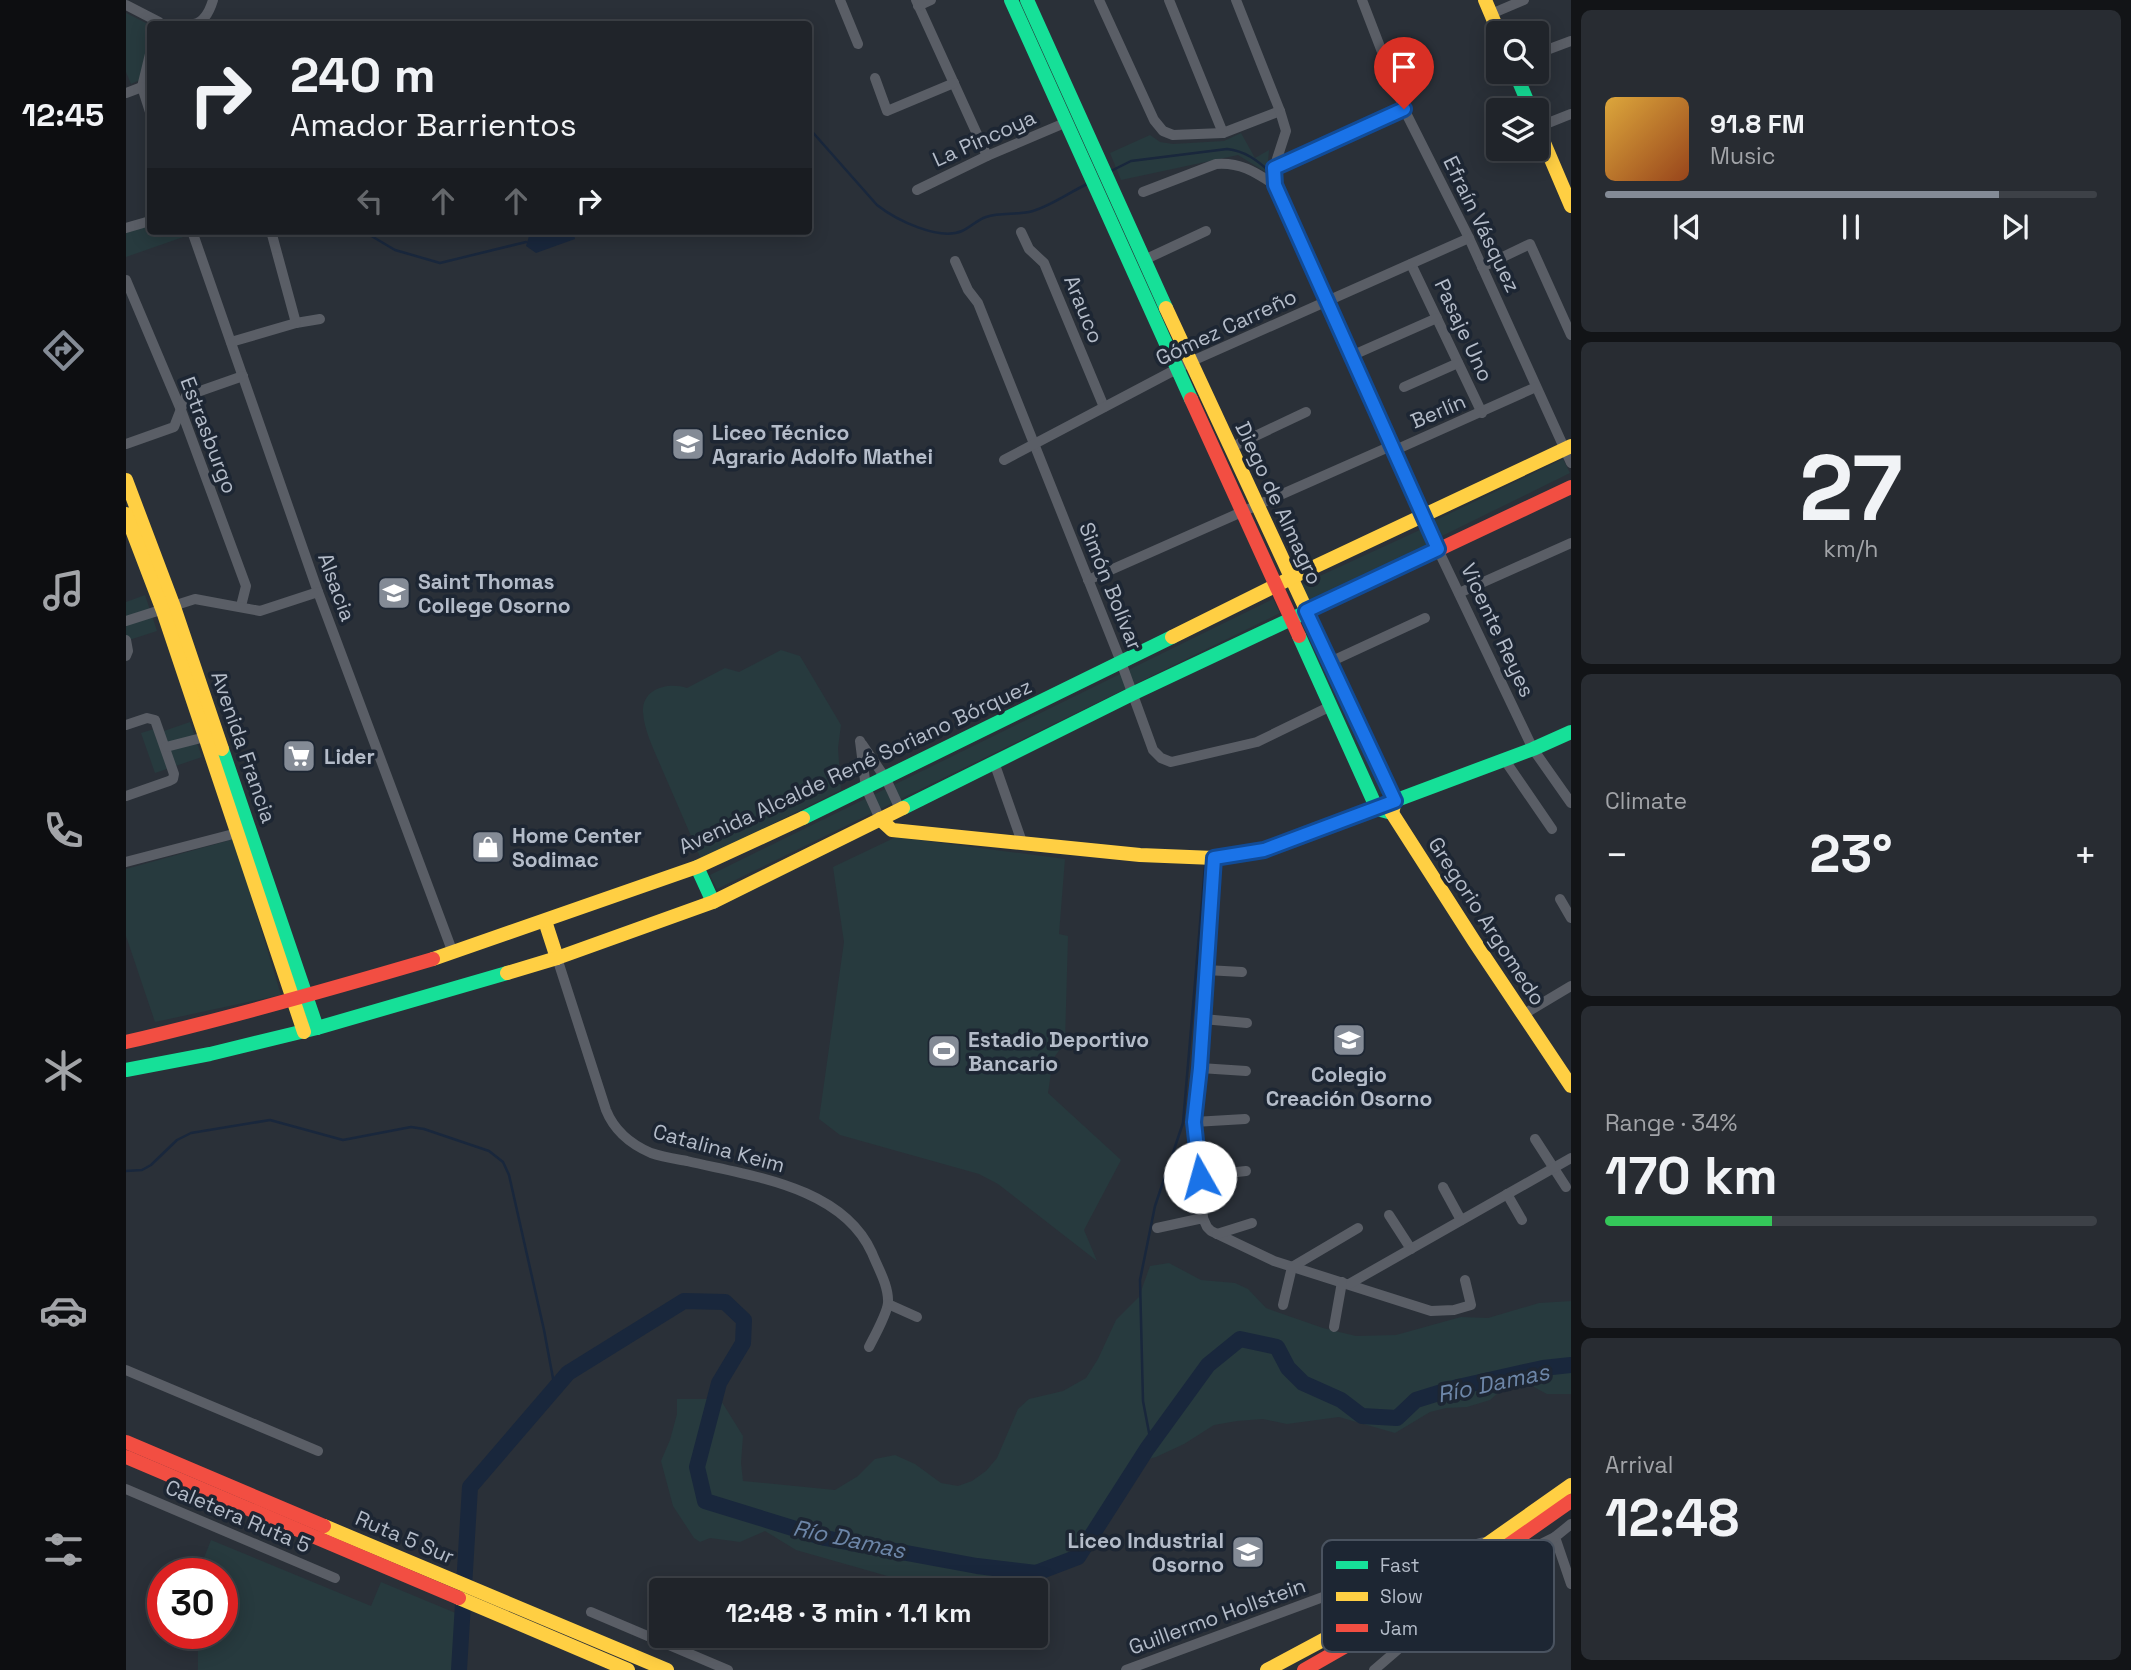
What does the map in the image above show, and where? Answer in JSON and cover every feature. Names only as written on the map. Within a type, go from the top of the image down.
[{"type":"main road","name":"Diego de Almagro","points":[[1011,0],[1067,122],[1144,260],[1185,365],[1230,448],[1276,585],[1377,809]]},
{"type":"main road","name":"Diego de Almagro","points":[[1027,0],[1099,177],[1250,508],[1291,578],[1394,807]]},
{"type":"main road","points":[[1485,0],[1494,21]]},
{"type":"main road","points":[[1549,149],[1567,186],[1571,206]]},
{"type":"main road","name":"Avenida Alcalde René Soriano Bórquez","points":[[126,1042],[300,999],[453,953],[697,867],[866,789],[1276,585],[1568,448]]},
{"type":"main road","name":"Avenida Francia","points":[[126,480],[310,1030]]},
{"type":"main road","points":[[126,1070],[210,1055],[310,1030],[556,958],[713,902],[1132,694],[1571,487]]},
{"type":"main road","name":"Avenida Francia","points":[[126,513],[168,609]]},
{"type":"main road","points":[[1331,706],[1347,699]]},
{"type":"main road","points":[[880,819],[892,830],[1140,855],[1214,858],[1264,850],[1377,809],[1394,807],[1571,732]]},
{"type":"main road","name":"Gregorio Argomedo","points":[[1394,807],[1474,941],[1571,1086]]},
{"type":"main road","points":[[697,867],[713,902]]},
{"type":"main road","points":[[545,921],[556,958]]},
{"type":"main road","points":[[205,1024],[212,1038],[210,1055]]},
{"type":"main road","name":"Ruta 5 Sur","points":[[126,1442],[410,1570],[495,1614],[628,1670]]},
{"type":"main road","name":"Ruta 5 Sur","points":[[126,1458],[410,1570],[502,1601],[667,1670]]},
{"type":"main road","points":[[1497,1539],[1571,1485]]},
{"type":"main road","points":[[1515,1540],[1571,1501]]},
{"type":"main road","points":[[1267,1670],[1322,1643]]},
{"type":"main road","points":[[1304,1670],[1336,1652]]},
{"type":"street","points":[[201,21],[213,0]]},
{"type":"street","points":[[840,0],[858,44]]},
{"type":"street","points":[[931,0],[917,3],[988,156]]},
{"type":"street","points":[[1099,0],[1159,128],[1172,135],[1223,133],[1280,111]]},
{"type":"street","points":[[1169,0],[1223,133]]},
{"type":"street","points":[[1236,0],[1286,131],[1274,178]]},
{"type":"street","name":"Efraín Vásquez","points":[[1362,0],[1404,109],[1469,238],[1536,387],[1568,448],[1571,463]]},
{"type":"street","points":[[1491,14],[1524,0]]},
{"type":"street","points":[[126,5],[155,21]]},
{"type":"street","points":[[1549,49],[1571,41]]},
{"type":"street","points":[[147,70],[142,87],[147,103]]},
{"type":"street","points":[[875,78],[887,111],[954,83]]},
{"type":"street","points":[[127,91],[142,87]]},
{"type":"street","points":[[1143,192],[1225,163],[1240,165],[1274,178],[1404,109]]},
{"type":"street","points":[[1549,121],[1571,114]]},
{"type":"street","name":"La Pincoya","points":[[917,190],[1067,122]]},
{"type":"street","name":"Vicente Reyes","points":[[1274,178],[1422,516],[1533,749],[1571,803]]},
{"type":"street","points":[[126,229],[147,222]]},
{"type":"street","points":[[1144,260],[1206,231]]},
{"type":"street","name":"Arauco","points":[[1021,232],[1029,249],[1044,263],[1104,407]]},
{"type":"street","name":"Alsacia","points":[[193,235],[318,592],[453,953]]},
{"type":"street","points":[[272,235],[296,323]]},
{"type":"street","name":"Gómez Carreño","points":[[1003,460],[1185,365],[1469,238]]},
{"type":"street","points":[[1482,267],[1530,244],[1571,335]]},
{"type":"street","name":"Simón Bolívar","points":[[955,261],[968,290],[978,303],[1121,662],[1153,750],[1161,758],[1171,762],[1257,742],[1331,706]]},
{"type":"street","name":"Pasaje Uno","points":[[1411,264],[1482,413]]},
{"type":"street","name":"Estrasburgo","points":[[126,280],[181,410],[246,586],[241,606]]},
{"type":"street","points":[[1351,356],[1437,318]]},
{"type":"street","points":[[231,342],[296,323],[320,319]]},
{"type":"street","points":[[1404,387],[1458,363]]},
{"type":"street","points":[[126,444],[174,427],[186,396],[243,376]]},
{"type":"street","name":"Berlín","points":[[1088,580],[1250,508],[1482,413],[1536,387]]},
{"type":"street","points":[[1230,448],[1306,412]]},
{"type":"street","points":[[1459,593],[1571,543]]},
{"type":"street","points":[[126,621],[195,599],[264,610],[318,592]]},
{"type":"street","points":[[1330,662],[1425,618]]},
{"type":"street","points":[[126,640],[126,656]]},
{"type":"street","points":[[126,725],[147,718],[153,718],[157,722],[174,774],[173,779],[126,796]]},
{"type":"street","points":[[166,747],[210,737]]},
{"type":"street","points":[[880,819],[866,789],[859,741],[886,779],[900,809]]},
{"type":"street","points":[[1504,759],[1552,830]]},
{"type":"street","points":[[994,762],[1022,842]]},
{"type":"street","points":[[126,862],[244,832]]},
{"type":"street","points":[[1214,858],[1194,1122],[1203,1218],[1207,1227],[1292,1268],[1431,1311],[1454,1310],[1471,1305],[1465,1280]]},
{"type":"street","points":[[1560,899],[1571,918]]},
{"type":"street","name":"Catalina Keim","points":[[556,958],[606,1110],[616,1129],[652,1153],[772,1181],[794,1188],[839,1211],[867,1242],[883,1278],[888,1304]]},
{"type":"street","points":[[1206,970],[1242,972]]},
{"type":"street","points":[[1524,1014],[1571,985]]},
{"type":"street","points":[[1203,1019],[1247,1023]]},
{"type":"street","points":[[1200,1068],[1246,1071]]},
{"type":"street","points":[[1194,1122],[1245,1119]]},
{"type":"street","points":[[1535,1139],[1566,1187]]},
{"type":"street","points":[[1334,1327],[1345,1283],[1411,1249],[1571,1158]]},
{"type":"street","points":[[1200,1177],[1247,1171]]},
{"type":"street","points":[[1443,1187],[1461,1220]]},
{"type":"street","points":[[1507,1194],[1522,1220]]},
{"type":"street","points":[[1389,1215],[1411,1249]]},
{"type":"street","points":[[1157,1228],[1203,1218]]},
{"type":"street","points":[[1217,1234],[1252,1223]]},
{"type":"street","points":[[1283,1305],[1292,1268],[1358,1228]]},
{"type":"street","points":[[869,1347],[888,1304],[918,1317]]},
{"type":"street","points":[[126,1370],[318,1451]]},
{"type":"street","name":"Caletera Ruta 5","points":[[126,1489],[335,1578]]},
{"type":"street","points":[[1549,1540],[1571,1524]]},
{"type":"street","points":[[1555,1537],[1571,1584]]},
{"type":"street","name":"Guillermo Hollstein","points":[[1126,1670],[1322,1597]]},
{"type":"street","points":[[591,1612],[728,1670]]},
{"type":"street","points":[[1374,1670],[1396,1652]]},
{"type":"green space","points":[[126,13],[147,24],[147,50],[140,80],[131,84],[126,72]]},
{"type":"green space","points":[[1241,133],[1255,158],[1269,150],[1267,173],[1238,155],[1121,180],[1110,153],[1150,135],[1160,142],[1173,144],[1224,141]]},
{"type":"green space","points":[[147,226],[147,235],[189,235],[126,257],[126,233]]},
{"type":"green space","points":[[1563,459],[1570,473],[1442,536],[1434,521]]},
{"type":"green space","points":[[1422,529],[1429,545],[1307,601],[1300,585]]},
{"type":"green space","points":[[145,595],[157,631],[126,641],[126,602]]},
{"type":"green space","points":[[1273,599],[1280,613],[717,889],[710,875]]},
{"type":"green space","points":[[1305,619],[1384,793],[1376,795],[1299,622]]},
{"type":"green space","points":[[781,650],[800,656],[841,725],[838,748],[841,790],[701,859],[650,741],[645,727],[644,704],[647,697],[658,689],[672,686],[687,688],[725,668],[739,672]]},
{"type":"green space","points":[[190,722],[202,757],[155,773],[141,733],[154,729],[161,732]]},
{"type":"green space","name":"Estadio Deportivo Bancario","points":[[896,837],[1065,859],[1059,934],[1068,936],[1065,1042],[1053,1059],[1048,1093],[1121,1160],[1084,1230],[1097,1261],[998,1184],[979,1174],[840,1135],[819,1119],[844,942],[833,867]]},
{"type":"green space","points":[[234,839],[281,995],[155,1022],[126,936],[126,869]]},
{"type":"green space","points":[[1169,1263],[1201,1280],[1235,1283],[1248,1289],[1266,1308],[1323,1328],[1356,1336],[1396,1335],[1461,1317],[1488,1318],[1539,1303],[1571,1301],[1571,1394],[1547,1394],[1530,1385],[1506,1386],[1490,1400],[1467,1407],[1430,1412],[1395,1433],[1339,1417],[1287,1424],[1263,1419],[1214,1425],[1184,1444],[1134,1466],[1100,1524],[1088,1537],[1052,1565],[1036,1573],[1016,1578],[894,1578],[796,1550],[765,1531],[740,1542],[710,1538],[700,1542],[694,1538],[673,1506],[661,1461],[677,1414],[677,1399],[720,1399],[743,1436],[743,1481],[835,1490],[858,1476],[875,1459],[895,1455],[915,1464],[941,1483],[958,1486],[972,1481],[986,1471],[997,1458],[1018,1409],[1029,1399],[1063,1391],[1086,1378],[1116,1320],[1139,1297],[1150,1266]]},
{"type":"green space","points":[[211,1540],[371,1606],[381,1582],[458,1614],[453,1670],[198,1670],[198,1649],[238,1649],[238,1558],[204,1558]]},
{"type":"water","points":[[574,235],[575,239],[536,253],[526,246],[529,236]]},
{"type":"waterway","points":[[812,132],[877,205],[895,217],[930,231],[953,233],[991,215],[1036,210],[1087,184]]},
{"type":"waterway","points":[[1111,171],[1131,161],[1227,149],[1250,157],[1270,172]]},
{"type":"waterway","points":[[370,235],[395,250],[440,263],[526,242]]},
{"type":"waterway","points":[[1151,1443],[1143,1401],[1140,1280],[1155,1206],[1183,1123],[1205,866]]},
{"type":"waterway","points":[[126,1171],[142,1170],[151,1165],[177,1140],[191,1133],[270,1120],[343,1140],[411,1127],[489,1151],[503,1162],[509,1175],[555,1389]]},
{"type":"waterway","name":"Río Damas","points":[[459,1670],[470,1487],[568,1373],[684,1301],[725,1302],[744,1320],[743,1343],[719,1383],[697,1467],[705,1501],[825,1538],[977,1566],[1036,1573],[1078,1557],[1147,1449],[1208,1365],[1240,1339],[1277,1347],[1288,1368],[1303,1383],[1341,1400],[1362,1416],[1397,1418],[1416,1400],[1458,1387],[1543,1368],[1571,1365]]},
{"type":"traffic: fast","points":[[1011,0],[1191,399]]},
{"type":"traffic: fast","points":[[1027,0],[1166,308]]},
{"type":"traffic: fast","points":[[1520,84],[1526,98]]},
{"type":"traffic: fast","points":[[903,808],[1132,694],[1338,597]]},
{"type":"traffic: fast","points":[[1299,636],[1377,809],[1392,813]]},
{"type":"traffic: fast","points":[[803,818],[1172,637]]},
{"type":"traffic: fast","points":[[1314,831],[1533,749],[1571,732]]},
{"type":"traffic: fast","points":[[222,749],[317,1028]]},
{"type":"traffic: fast","points":[[697,867],[713,902]]},
{"type":"traffic: fast","points":[[126,1070],[210,1054],[317,1028],[507,973]]},
{"type":"traffic: slow","points":[[1485,0],[1494,21]]},
{"type":"traffic: slow","points":[[1549,154],[1571,206]]},
{"type":"traffic: slow","points":[[1166,308],[1395,801],[1392,813]]},
{"type":"traffic: slow","points":[[1172,637],[1571,446]]},
{"type":"traffic: slow","points":[[126,480],[174,607],[222,749]]},
{"type":"traffic: slow","points":[[126,514],[163,611],[304,1032]]},
{"type":"traffic: slow","points":[[507,973],[557,958],[713,902],[903,808]]},
{"type":"traffic: slow","points":[[1392,813],[1571,1086]]},
{"type":"traffic: slow","points":[[433,959],[697,867],[803,818]]},
{"type":"traffic: slow","points":[[880,819],[892,830],[1140,855],[1214,858],[1264,850],[1314,831]]},
{"type":"traffic: slow","points":[[545,921],[557,958]]},
{"type":"traffic: slow","points":[[1493,1540],[1571,1485]]},
{"type":"traffic: slow","points":[[324,1526],[667,1670]]},
{"type":"traffic: slow","points":[[459,1598],[628,1670]]},
{"type":"traffic: slow","points":[[1267,1670],[1322,1641]]},
{"type":"traffic: jam","points":[[1191,399],[1299,636]]},
{"type":"traffic: jam","points":[[1338,597],[1571,487]]},
{"type":"traffic: jam","points":[[126,1042],[280,1003],[433,959]]},
{"type":"traffic: jam","points":[[126,1442],[324,1526]]},
{"type":"traffic: jam","points":[[126,1457],[459,1598]]},
{"type":"traffic: jam","points":[[1515,1540],[1571,1501]]},
{"type":"traffic: jam","points":[[1304,1670],[1336,1652]]},
{"type":"place","name":"Liceo Técnico Agrario Adolfo Mathei","points":[[688,444]]},
{"type":"place","name":"Saint Thomas College Osorno","points":[[394,593]]},
{"type":"place","name":"Lider","points":[[299,756]]},
{"type":"place","name":"Home Center Sodimac","points":[[488,847]]},
{"type":"place","name":"Colegio Creación Osorno","points":[[1349,1040]]},
{"type":"place","name":"Estadio Deportivo Bancario","points":[[944,1051]]},
{"type":"place","name":"Liceo Industrial Osorno","points":[[1248,1552]]},
{"type":"route","points":[[1200,1177],[1194,1122],[1214,858],[1264,850],[1395,801],[1306,611],[1438,549],[1275,185],[1274,168],[1404,109]]}]
